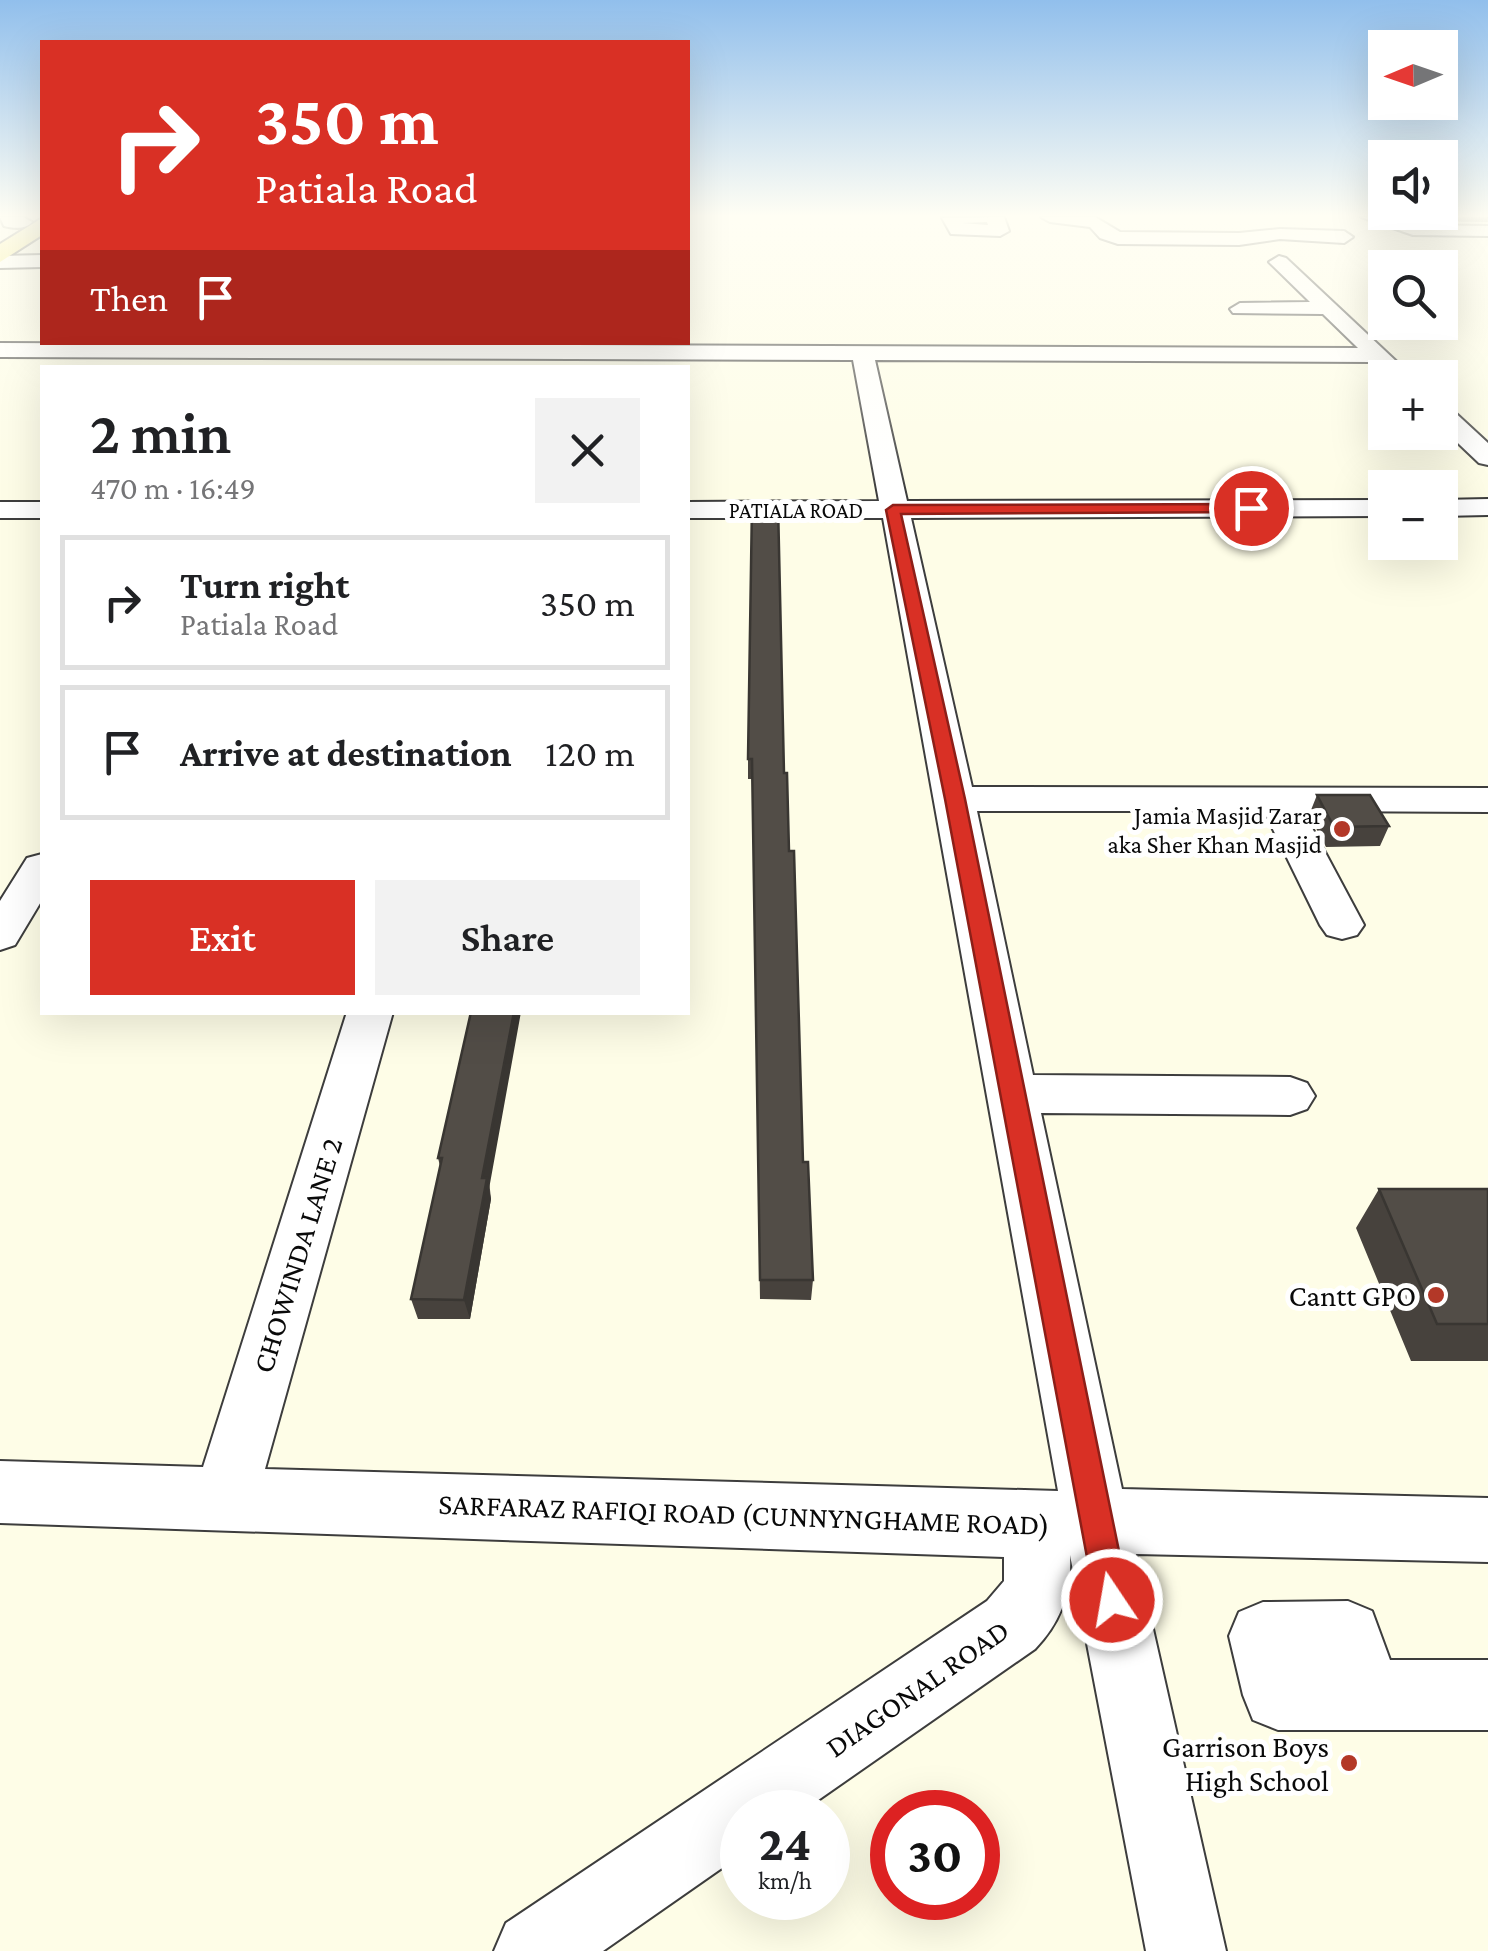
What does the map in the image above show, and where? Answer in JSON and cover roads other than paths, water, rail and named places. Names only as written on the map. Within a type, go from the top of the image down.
[{"type":"street","points":[[1329,308],[1384,360]]},
{"type":"street","points":[[0,350],[1379,355]]},
{"type":"street","points":[[863,356],[1012,1094],[1063,1523],[1186,1951]]},
{"type":"street","points":[[1458,429],[1488,457]]},
{"type":"street","points":[[1458,508],[1488,507]]},
{"type":"street","points":[[2,512],[40,508]]},
{"type":"street","name":"PATIALA ROAD","points":[[690,510],[1368,508]]},
{"type":"street","points":[[955,799],[1488,800]]},
{"type":"street","points":[[1277,799],[1342,925]]},
{"type":"street","points":[[0,936],[40,870]]},
{"type":"street","name":"CHOWINDA LANE 2","points":[[225,1498],[369,1015]]},
{"type":"street","points":[[1012,1094],[1290,1096]]},
{"type":"street","name":"SARFARAZ RAFIQI ROAD (CUNNYNGHAME ROAD)","points":[[0,1492],[1063,1523],[1488,1530]]},
{"type":"street","name":"DIAGONAL ROAD","points":[[534,1951],[1011,1624],[1030,1607],[1063,1523]]},
{"type":"street","points":[[1366,1696],[1488,1695]]},
{"type":"place","name":"Jamia Masjid Zarar aka Sher Khan Masjid","points":[[1342,829]]},
{"type":"place","name":"Cantt GPO","points":[[1436,1295]]},
{"type":"place","name":"Garrison Boys High School","points":[[1349,1763]]}]
